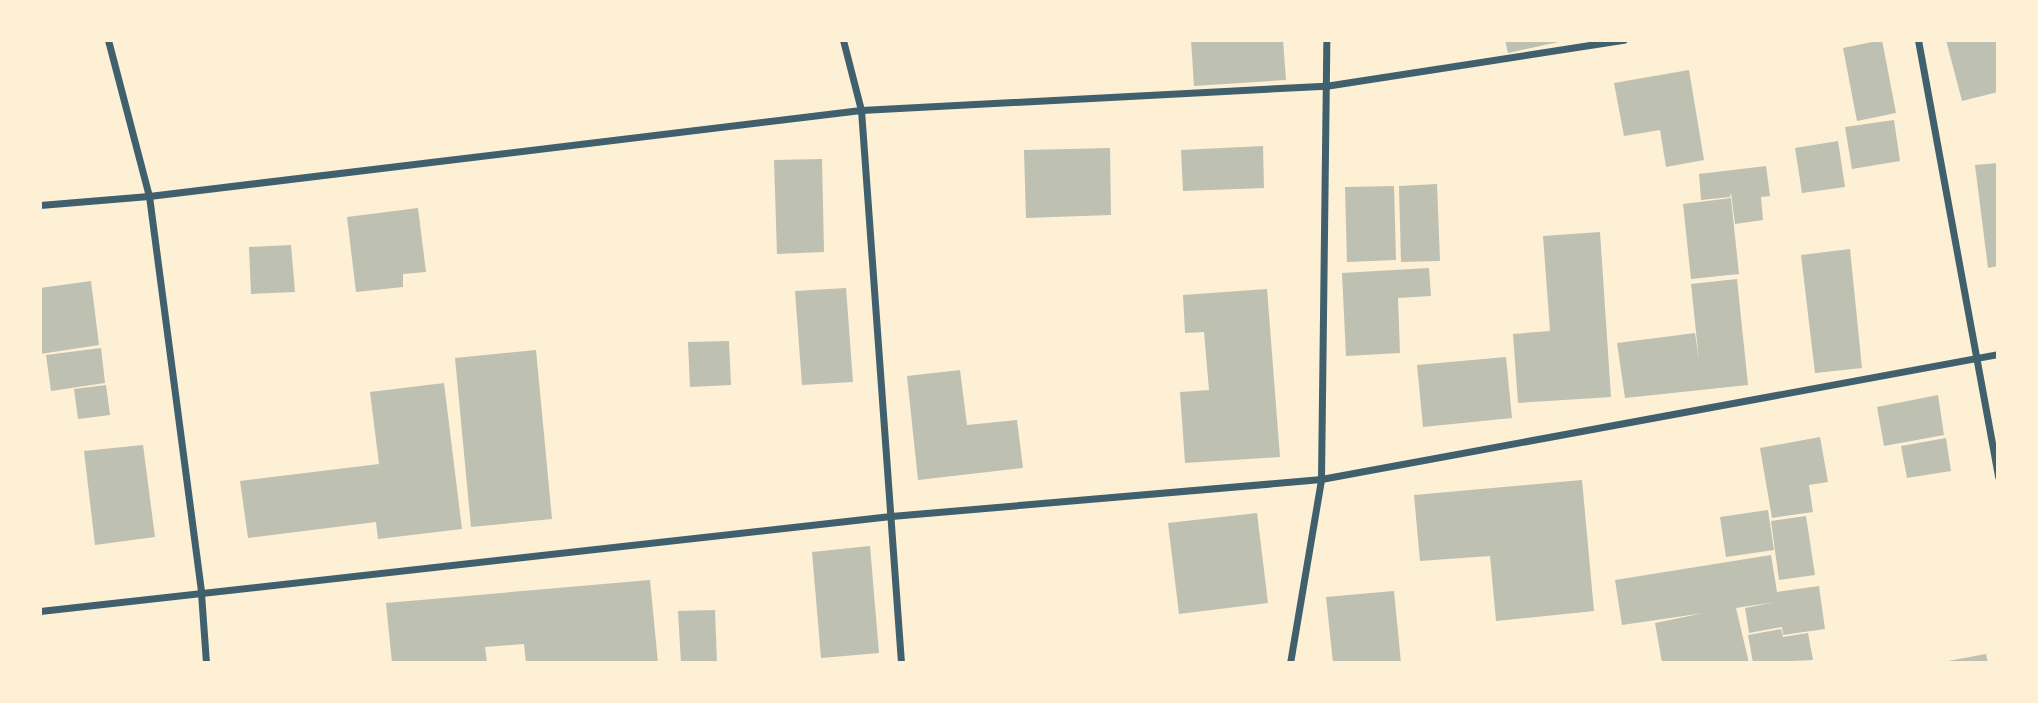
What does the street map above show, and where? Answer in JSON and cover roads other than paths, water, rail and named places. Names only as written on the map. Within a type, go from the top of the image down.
[{"type":"street","points":[[108,40],[149,196],[201,593],[206,663]]},
{"type":"street","points":[[844,40],[861,110],[901,663]]},
{"type":"street","points":[[1290,663],[1321,478],[1326,40]]},
{"type":"street","points":[[40,205],[149,196],[861,110],[1325,86],[1623,40]]},
{"type":"street","points":[[1917,40],[1973,359],[1998,477]]},
{"type":"street","points":[[40,611],[891,516],[1321,478],[1998,354]]}]
